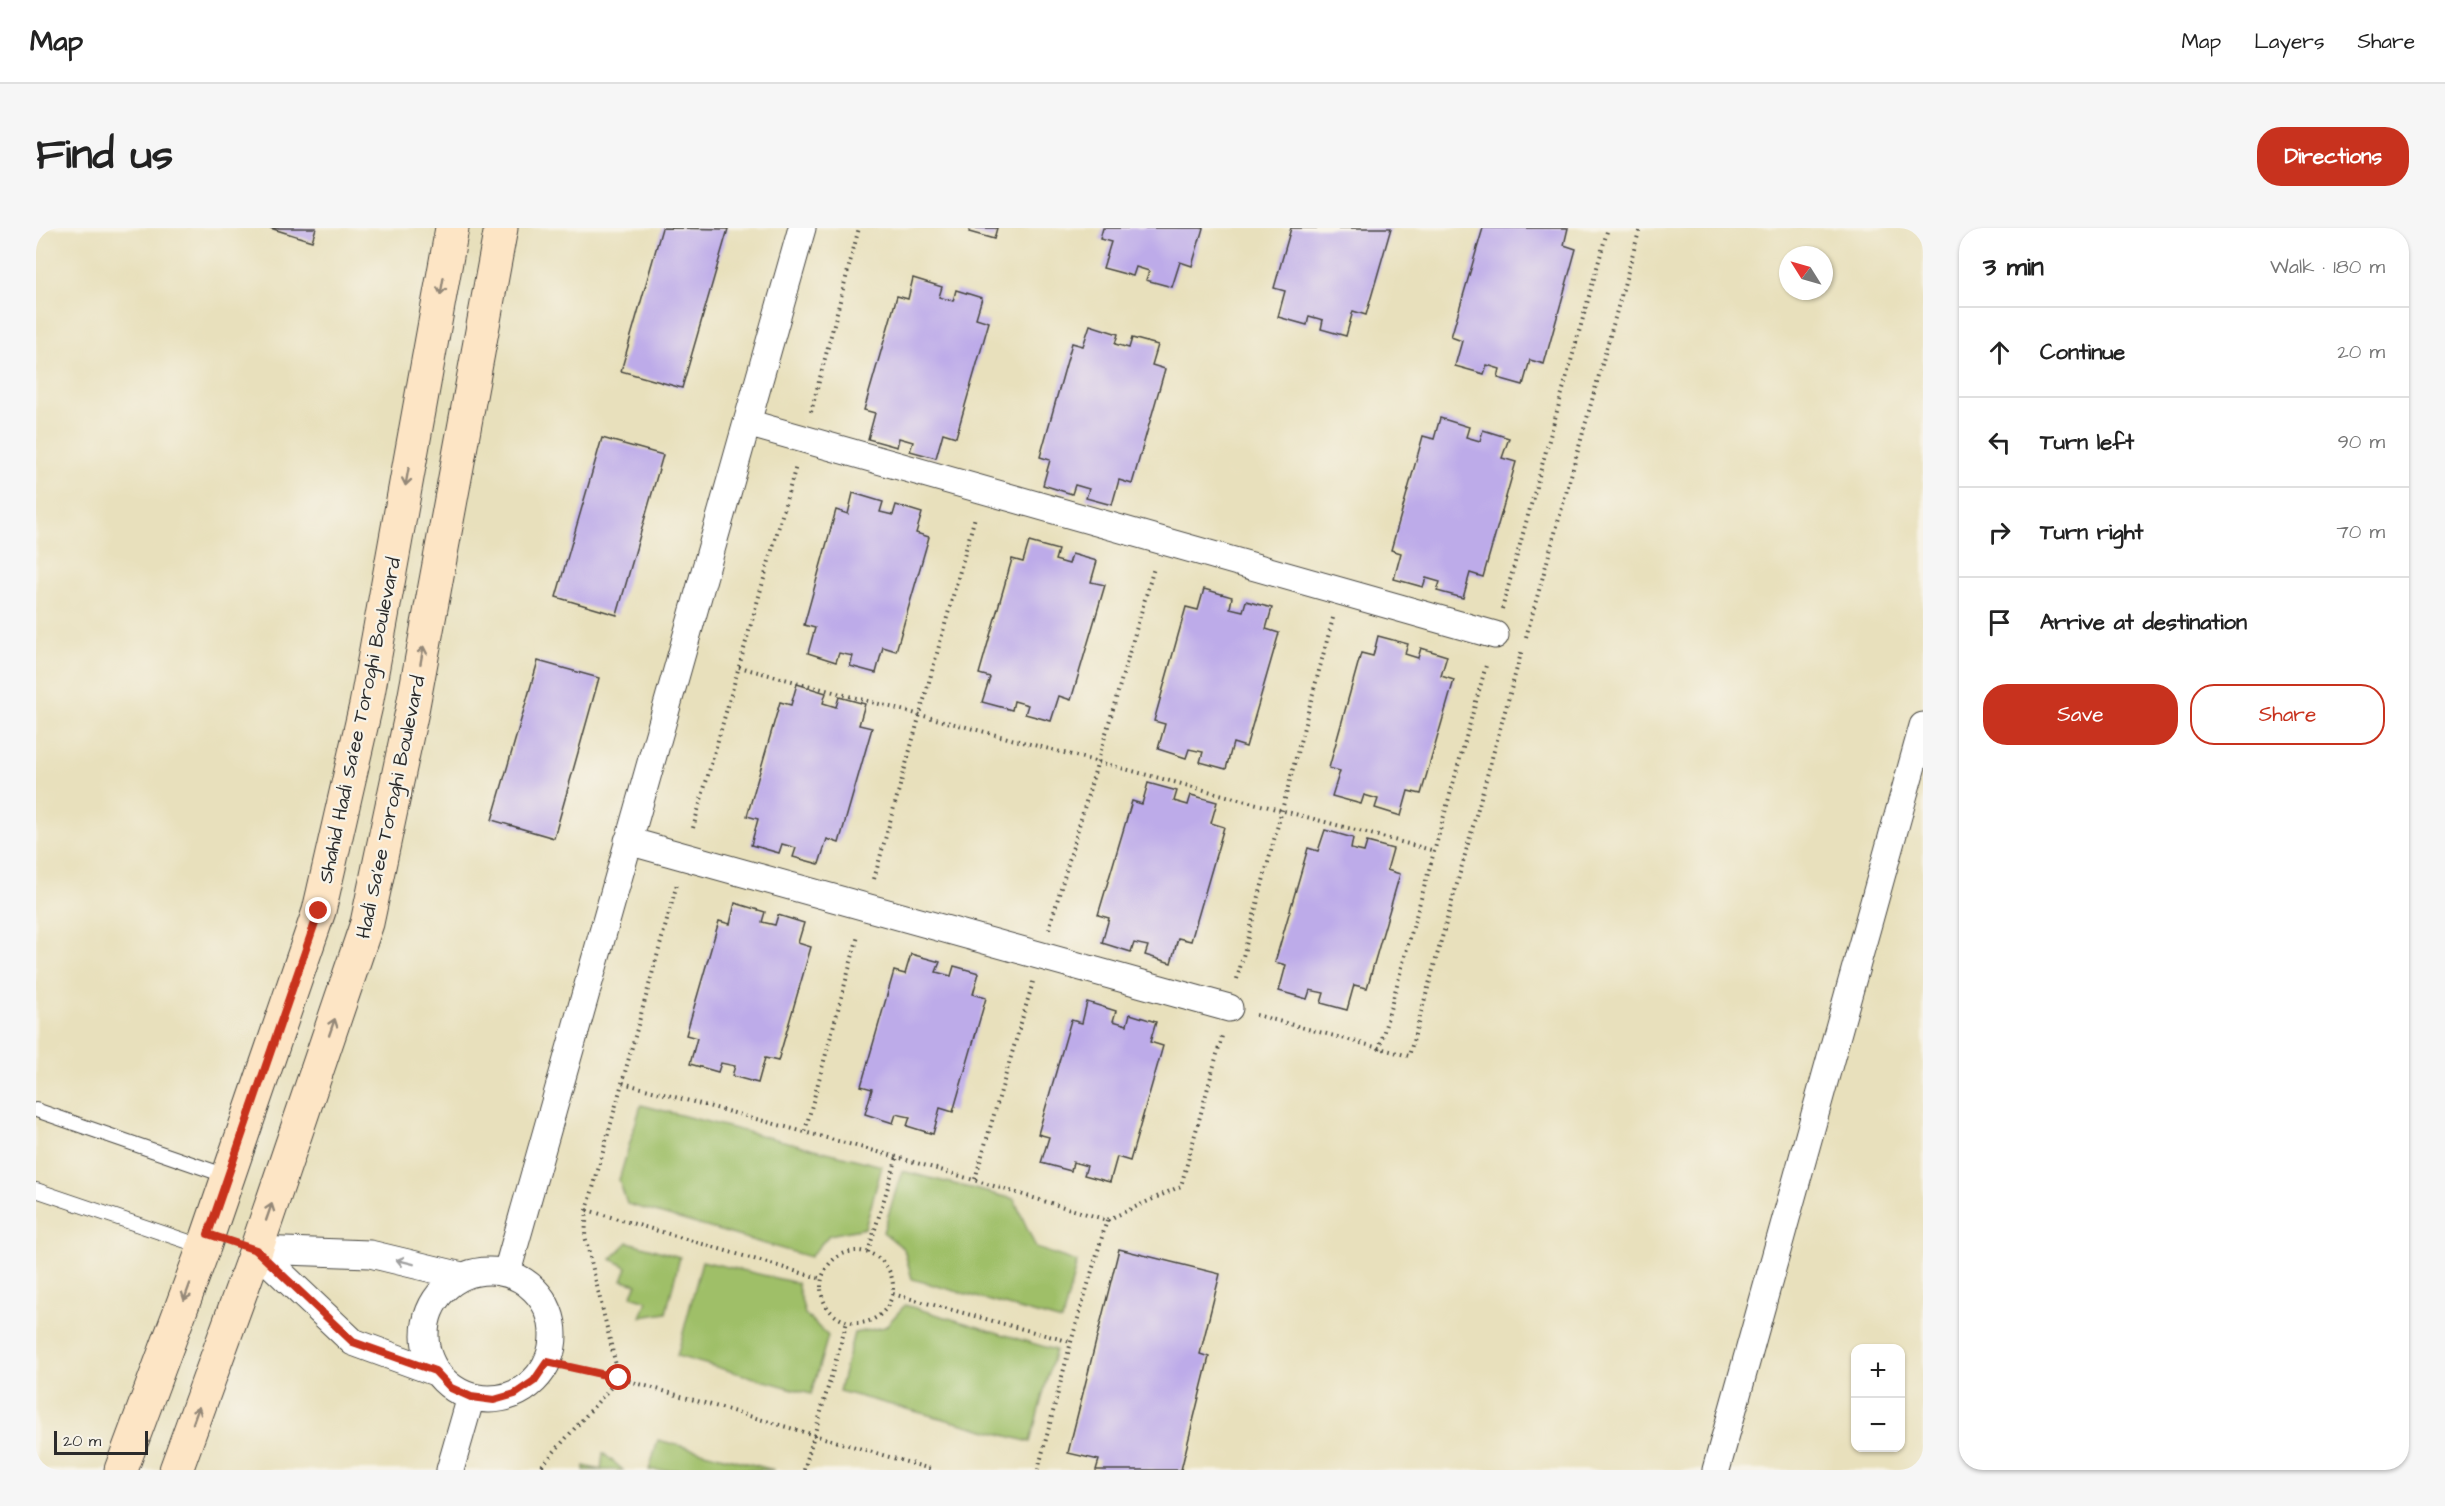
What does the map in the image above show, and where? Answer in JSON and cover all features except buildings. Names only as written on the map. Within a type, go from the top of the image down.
[{"type":"street","name":"Shahid Hadi Sa'ee Toroghi Boulevard","points":[[120,1470],[206,1241],[319,911],[366,705],[452,228]]},
{"type":"street","name":"Hadi Sa'ee Toroghi Boulevard","points":[[176,1470],[256,1250],[367,923],[412,711],[501,228]]},
{"type":"street","points":[[507,1272],[802,228]]},
{"type":"street","points":[[747,423],[1494,635]]},
{"type":"street","points":[[1716,1470],[1923,726]]},
{"type":"street","points":[[628,841],[1229,1008]]},
{"type":"street","points":[[206,1241],[256,1250],[370,1254],[462,1276]]},
{"type":"street","points":[[256,1250],[353,1342],[435,1371]]},
{"type":"street","points":[[484,1270],[507,1272],[527,1282],[542,1298],[551,1318],[553,1341],[547,1362],[534,1381],[515,1394],[494,1400],[471,1397],[451,1388],[435,1371],[426,1351],[424,1329],[430,1307],[443,1289],[462,1276],[484,1270]]},
{"type":"street","points":[[450,1470],[471,1397]]},
{"type":"lane","points":[[36,1110],[227,1176]]},
{"type":"lane","points":[[36,1190],[206,1241]]},
{"type":"path","points":[[619,1378],[585,1236],[587,1210],[804,439],[860,228]]},
{"type":"path","points":[[805,1131],[982,490]]},
{"type":"path","points":[[975,1179],[1162,541]]},
{"type":"path","points":[[623,1083],[897,1156],[1107,1220],[1181,1186],[1340,591]]},
{"type":"path","points":[[739,667],[1435,851]]},
{"type":"path","points":[[1229,1008],[1409,1056]]},
{"type":"path","points":[[868,1252],[897,1156]]},
{"type":"path","points":[[587,1210],[822,1278]]},
{"type":"path","points":[[1038,1470],[1071,1342],[1107,1220]]},
{"type":"path","points":[[845,1252],[868,1252],[880,1258],[889,1268],[894,1280],[893,1293],[889,1305],[871,1321],[847,1322],[829,1310],[821,1289],[822,1278],[830,1263],[845,1252]]},
{"type":"path","points":[[893,1293],[1071,1342]]},
{"type":"path","points":[[804,1470],[847,1322]]},
{"type":"path","points":[[547,1362],[619,1378],[934,1470]]},
{"type":"path","points":[[538,1470],[619,1378]]},
{"type":"green space","points":[[641,1105],[882,1166],[865,1228],[829,1235],[810,1257],[627,1204],[619,1180]]},
{"type":"green space","points":[[902,1171],[1014,1199],[1036,1248],[1077,1262],[1062,1321],[912,1279],[904,1249],[883,1232]]},
{"type":"green space","points":[[628,1242],[680,1257],[666,1313],[641,1317],[647,1301],[631,1296],[637,1284],[622,1280],[627,1267],[611,1259]]},
{"type":"green space","points":[[702,1261],[797,1283],[805,1314],[828,1336],[811,1394],[677,1356]]},
{"type":"green space","points":[[905,1305],[1055,1350],[1030,1442],[839,1391],[854,1333],[885,1327]]},
{"type":"green space","points":[[658,1440],[774,1470],[649,1470]]},
{"type":"green space","points":[[603,1453],[623,1470],[601,1470]]},
{"type":"green space","points":[[584,1466],[601,1470],[584,1470]]},
{"type":"route","points":[[319,911],[208,1234],[256,1250],[353,1342],[435,1371],[451,1388],[471,1397],[494,1400],[515,1394],[534,1381],[547,1362],[619,1378]]}]
